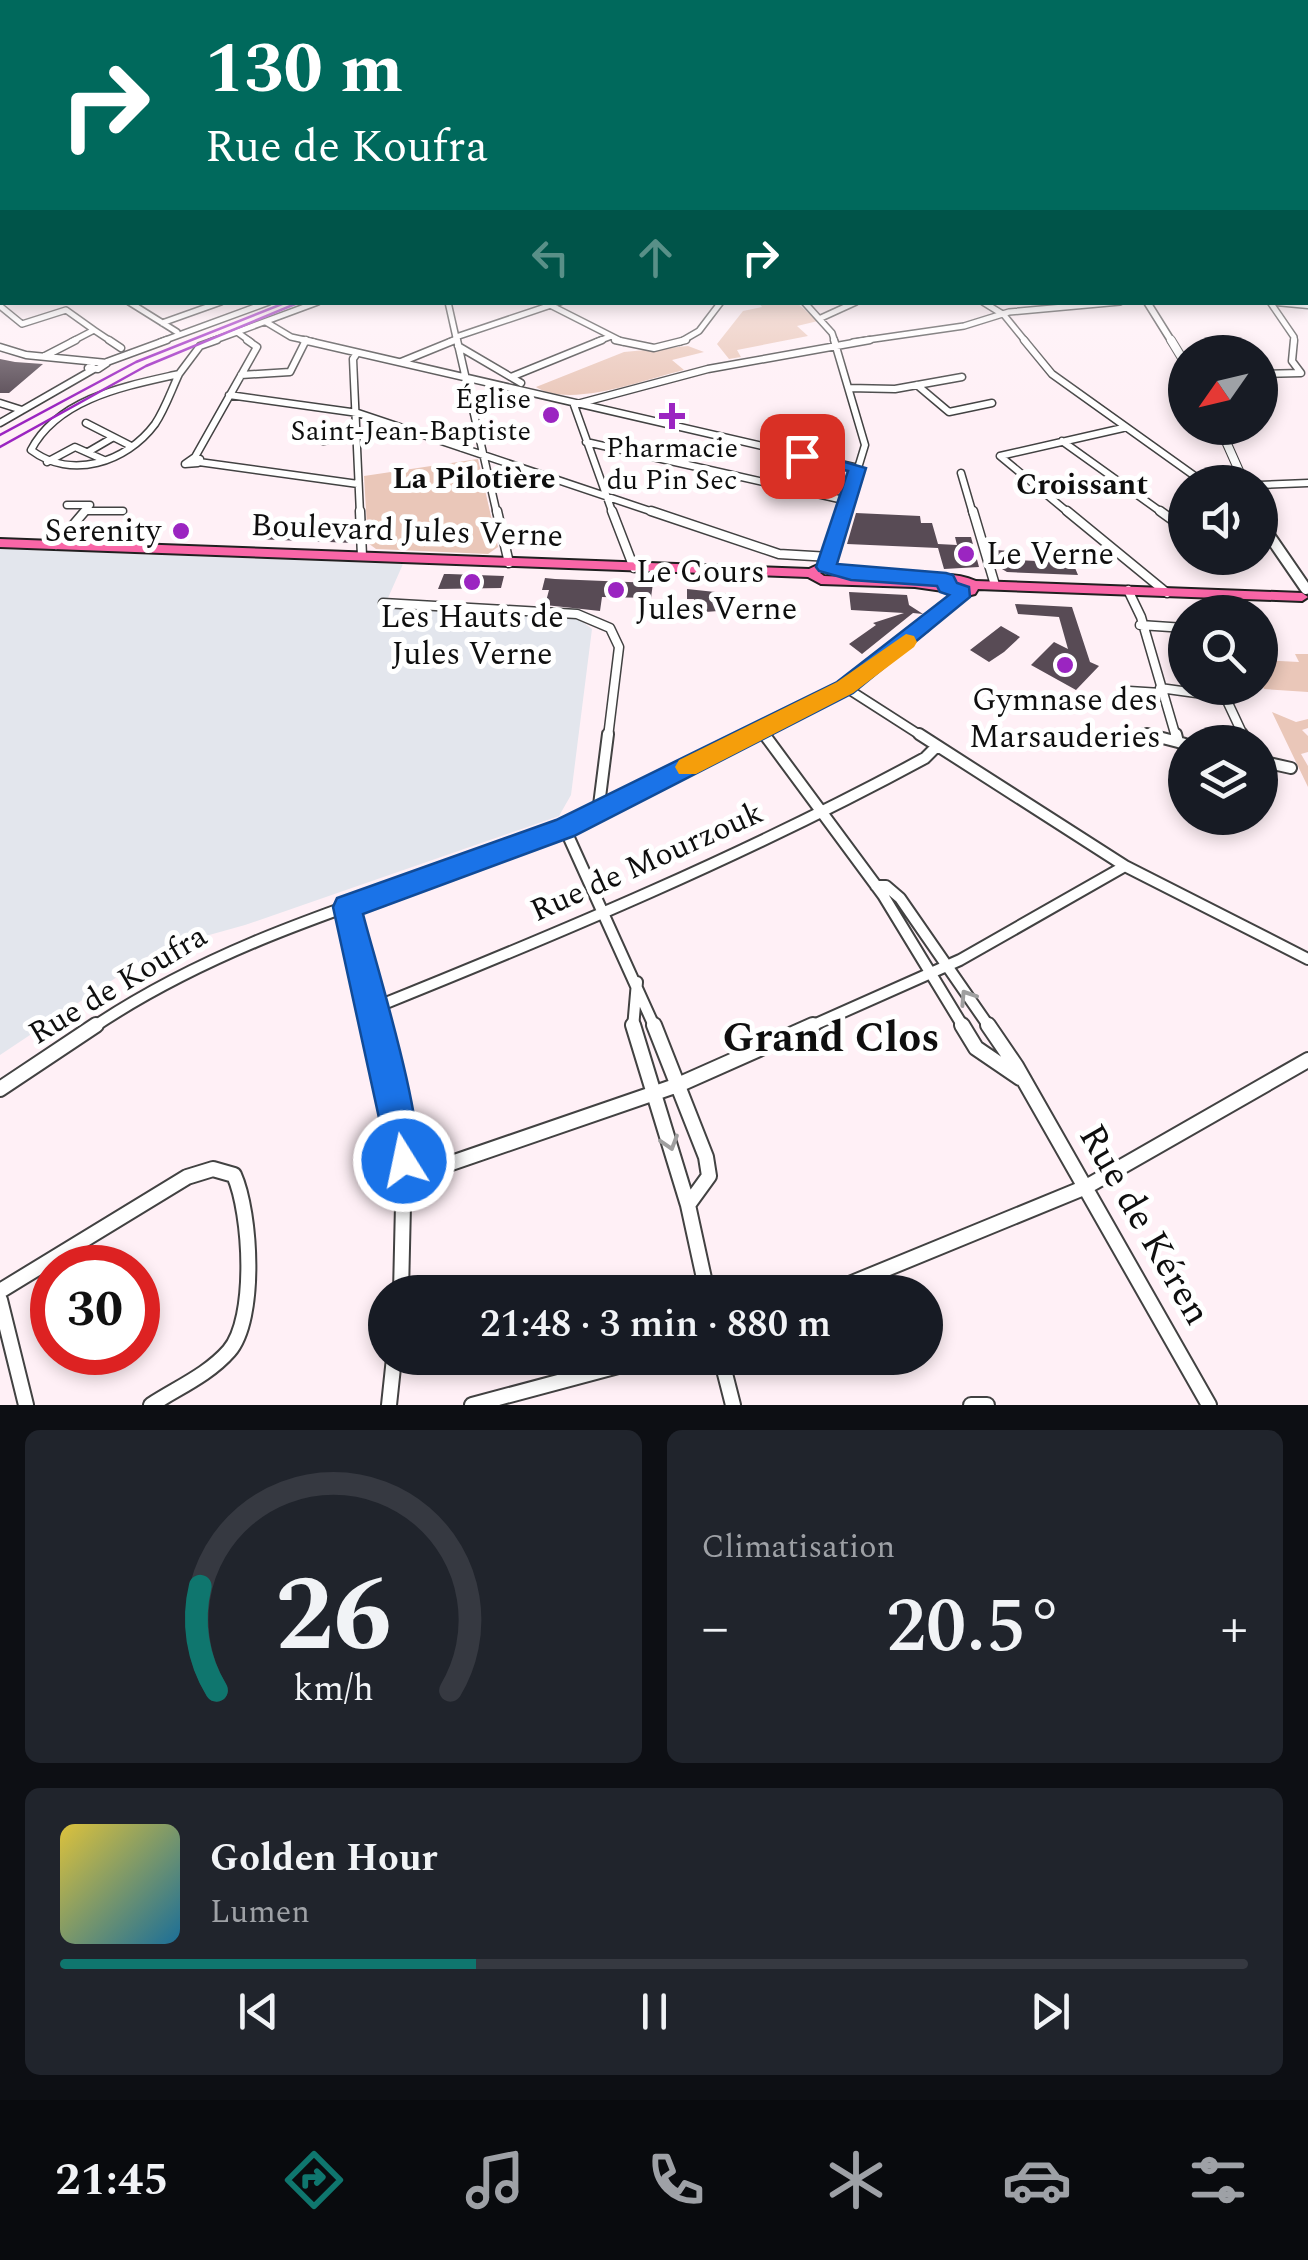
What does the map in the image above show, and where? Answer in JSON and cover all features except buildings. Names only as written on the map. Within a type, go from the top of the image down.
[{"type":"main road","name":"Boulevard Jules Verne","points":[[0,543],[811,573],[821,580],[832,569]]},
{"type":"main road","points":[[832,569],[947,584],[962,592],[971,591],[975,585]]},
{"type":"main road","points":[[947,584],[962,578],[975,585],[1306,594]]},
{"type":"street","points":[[56,305],[121,348]]},
{"type":"street","points":[[134,305],[177,332]]},
{"type":"street","points":[[162,323],[213,305]]},
{"type":"street","points":[[0,423],[94,366],[261,305]]},
{"type":"street","points":[[181,374],[113,390],[36,434],[31,450],[48,462],[77,468],[131,446],[156,422],[200,346],[310,305]]},
{"type":"street","points":[[449,305],[509,562]]},
{"type":"street","points":[[399,363],[550,306],[609,338],[642,347],[680,342],[696,333],[719,305]]},
{"type":"street","points":[[229,395],[355,412],[832,569],[865,446],[836,346],[821,318],[807,305]]},
{"type":"street","points":[[821,318],[849,305]]},
{"type":"street","points":[[988,305],[1002,313],[1048,370],[1178,465]]},
{"type":"street","points":[[574,405],[708,369],[964,326],[1002,313],[1088,305]]},
{"type":"street","points":[[1149,305],[1168,336]]},
{"type":"street","points":[[1275,305],[1294,336],[1292,361],[1308,378]]},
{"type":"street","points":[[0,306],[22,324],[64,311]]},
{"type":"street","points":[[266,322],[306,340],[466,380],[858,468]]},
{"type":"street","points":[[45,356],[94,330]]},
{"type":"street","points":[[237,332],[257,346],[197,460],[358,484]]},
{"type":"street","points":[[511,377],[609,338]]},
{"type":"street","points":[[240,375],[290,372],[306,340]]},
{"type":"street","points":[[457,341],[521,384]]},
{"type":"street","points":[[0,348],[94,366]]},
{"type":"street","points":[[357,352],[353,359],[362,556]]},
{"type":"street","points":[[1278,374],[1300,373]]},
{"type":"street","points":[[849,388],[962,377]]},
{"type":"street","points":[[916,384],[949,412],[992,403]]},
{"type":"street","points":[[0,403],[22,410]]},
{"type":"street","points":[[574,405],[634,568]]},
{"type":"street","points":[[86,423],[131,446]]},
{"type":"street","points":[[1123,428],[1000,454],[1168,593]]},
{"type":"street","points":[[323,440],[356,436]]},
{"type":"street","points":[[88,452],[112,438]]},
{"type":"street","points":[[1062,441],[1168,517]]},
{"type":"street","points":[[586,442],[848,501]]},
{"type":"street","points":[[48,462],[76,446],[104,460]]},
{"type":"street","points":[[961,473],[995,585]]},
{"type":"street","points":[[1278,484],[1308,483]]},
{"type":"street","points":[[56,545],[90,505],[68,505]]},
{"type":"street","points":[[87,511],[123,510]]},
{"type":"street","points":[[779,554],[790,573]]},
{"type":"street","points":[[1278,559],[1306,594]]},
{"type":"street","points":[[1128,590],[1141,617],[1140,625],[1175,725]]},
{"type":"street","name":"Rue de Koufra","points":[[0,1090],[147,992],[242,944],[564,828],[845,688],[925,628],[962,592]]},
{"type":"street","points":[[383,603],[576,614],[610,628],[618,647],[598,812]]},
{"type":"street","points":[[1140,625],[1168,627]]},
{"type":"street","points":[[845,688],[1125,866],[1308,959]]},
{"type":"street","points":[[1129,690],[1168,691]]},
{"type":"street","name":"Rue de Kéren","points":[[761,730],[876,886],[980,1053],[1020,1078]]},
{"type":"street","points":[[1141,733],[1168,740]]},
{"type":"street","name":"Rue de Mourzouk","points":[[371,1009],[604,916],[823,813],[925,758],[936,746]]},
{"type":"street","points":[[1278,765],[1291,768]]},
{"type":"street","points":[[564,828],[640,988],[709,1168],[703,1190],[688,1204]]},
{"type":"street","points":[[405,1180],[678,1085],[931,974],[1125,866]]},
{"type":"street","name":"Rue de Kéren","points":[[876,886],[886,886],[900,898],[1020,1078],[1209,1405]]},
{"type":"street","points":[[347,907],[391,1087],[405,1180],[401,1275]]},
{"type":"street","points":[[640,988],[631,1020],[688,1204],[703,1275]]},
{"type":"street","points":[[871,1275],[1086,1187],[1308,1060]]},
{"type":"street","points":[[0,1291],[187,1177],[213,1169],[234,1175],[246,1203],[242,1329],[227,1352],[151,1405]]},
{"type":"street","points":[[0,1300],[26,1405]]},
{"type":"street","points":[[389,1405],[392,1375]]},
{"type":"street","points":[[472,1405],[584,1375]]},
{"type":"street","points":[[725,1375],[732,1405]]},
{"type":"street","points":[[971,1405],[988,1405]]},
{"type":"shaded area","points":[[799,305],[818,321],[797,326],[808,336],[737,350],[741,357],[729,359],[717,344],[743,311]]},
{"type":"shaded area","points":[[688,346],[704,352],[672,360],[684,370],[629,385],[568,395],[536,387],[624,352]]},
{"type":"shaded area","points":[[478,459],[498,547],[488,554],[376,549],[368,543],[364,476]]},
{"type":"shaded area","points":[[0,549],[403,564],[384,607],[579,619],[592,629],[571,795],[559,816],[245,925],[159,949],[0,1055]]},
{"type":"shaded area","points":[[1295,654],[1308,654],[1308,692],[1278,690],[1278,661],[1299,662]]},
{"type":"shaded area","points":[[1272,712],[1296,722],[1308,719],[1308,728],[1302,730],[1308,736],[1308,752],[1301,754],[1308,766],[1308,787]]},
{"type":"tram line","points":[[0,447],[146,366],[293,305]]},
{"type":"railway","points":[[0,435],[136,362],[279,305]]},
{"type":"slow traffic","points":[[688,767],[845,688],[906,642]]},
{"type":"place","name":"Église Saint-Jean-Baptiste","points":[[551,415]]},
{"type":"place","name":"Pharmacie du Pin Sec","points":[[672,416]]},
{"type":"place","name":"Serenity","points":[[181,531]]},
{"type":"place","name":"Le Verne","points":[[966,554]]},
{"type":"place","name":"Les Hauts de Jules Verne","points":[[472,582]]},
{"type":"place","name":"Le Cours Jules Verne","points":[[616,590]]},
{"type":"place","name":"Gymnase des Marsauderies","points":[[1065,665]]},
{"type":"district","name":"La Pilotière","points":[[474,479]]},
{"type":"district","name":"Croissant","points":[[1082,485]]},
{"type":"district","name":"Grand Clos","points":[[831,1038]]},
{"type":"route","points":[[404,1161],[391,1087],[347,907],[564,828],[845,688],[960,597],[962,592],[947,588],[946,580],[851,574],[826,567],[858,468],[802,456]]}]
